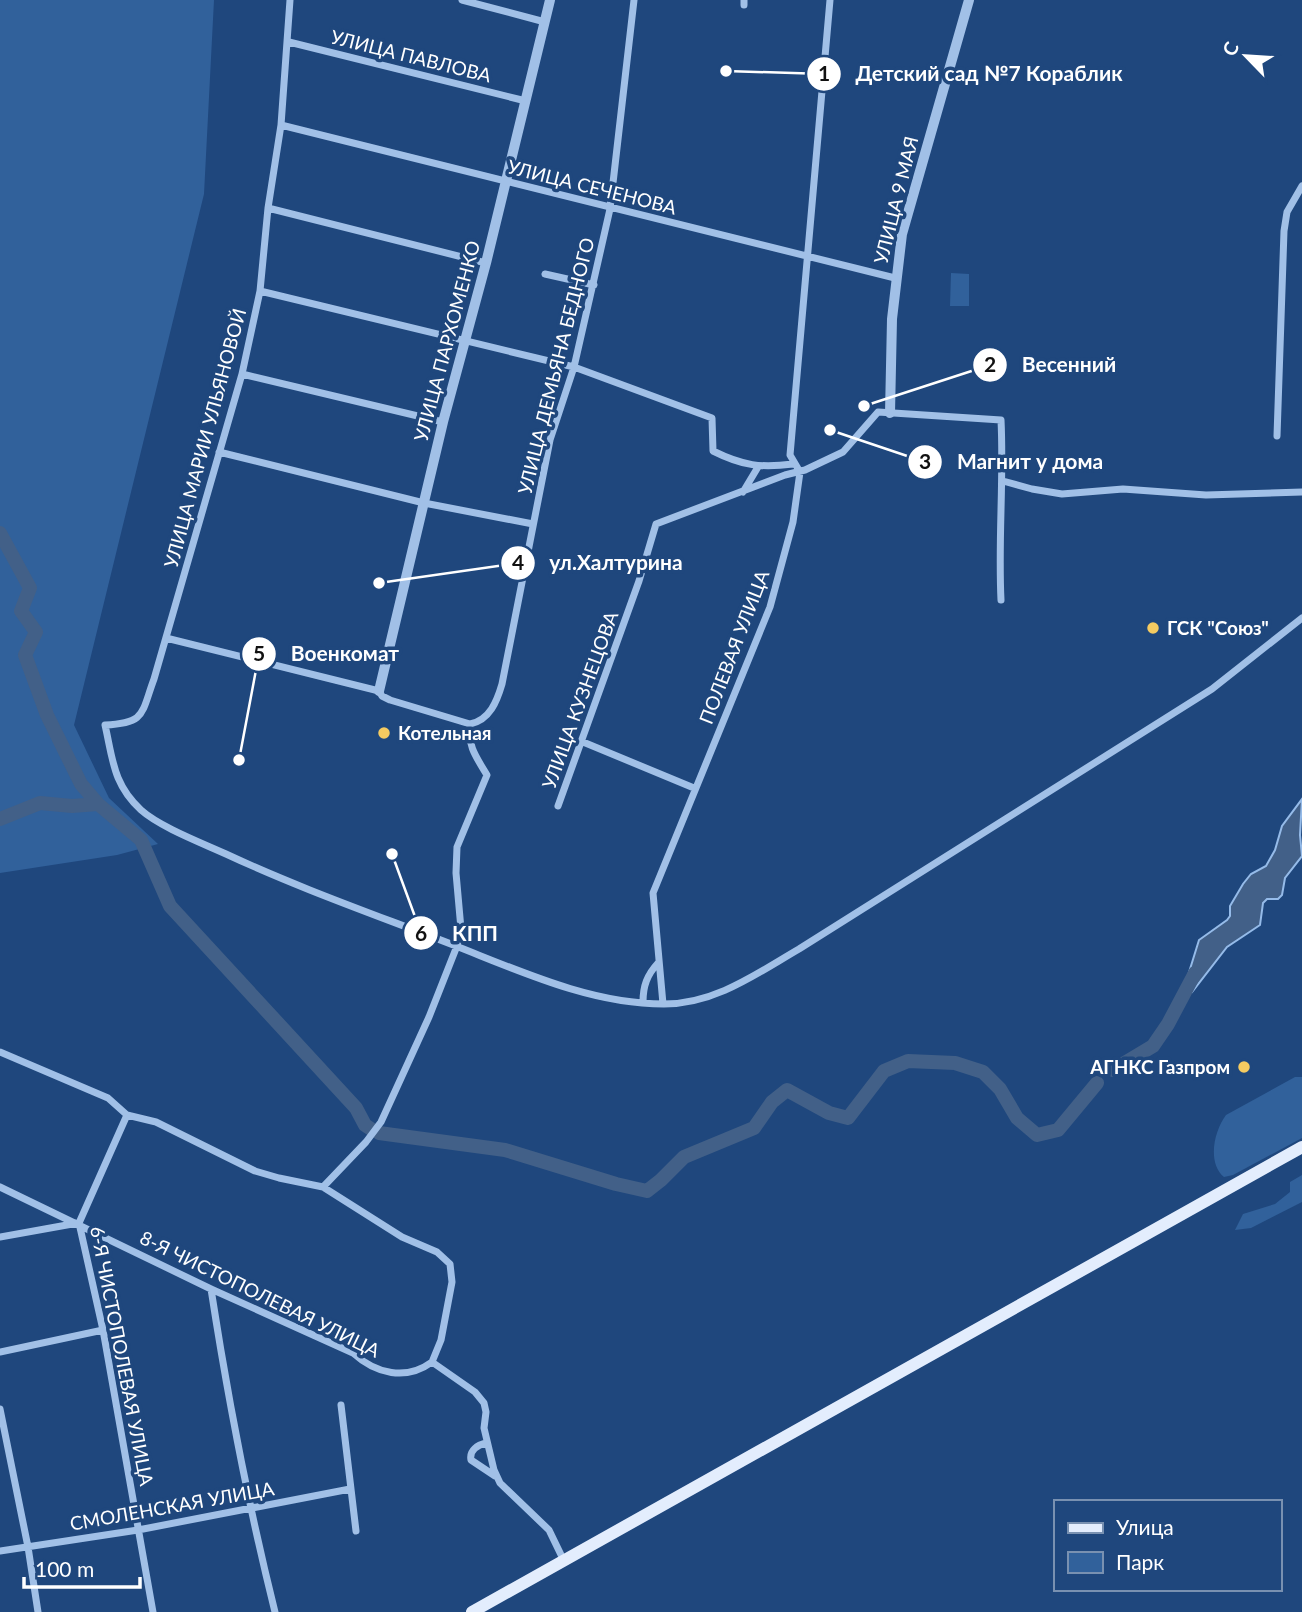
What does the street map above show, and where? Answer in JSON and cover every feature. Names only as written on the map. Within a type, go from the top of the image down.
[{"type":"main road","points":[[472,1612],[1302,1147]]},
{"type":"street","name":"УЛИЦА МАРИИ УЛЬЯНОВОЙ","points":[[290,0],[281,125],[268,208],[260,291],[242,374],[154,679],[140,716],[127,724],[106,725],[119,784],[143,812],[277,878],[457,946]]},
{"type":"street","points":[[462,0],[545,22]]},
{"type":"street","name":"УЛИЦА ПАРХОМЕНКО","points":[[379,691],[443,422],[486,263],[550,0]]},
{"type":"street","name":"УЛИЦА ДЕМЬЯНА БЕДНОГО","points":[[470,724],[484,718],[498,696],[550,440],[574,367],[594,285],[610,209],[634,0]]},
{"type":"street","points":[[800,472],[790,455],[830,0]]},
{"type":"street","name":"УЛИЦА 9 МАЯ","points":[[890,413],[895,278],[905,223],[969,0]]},
{"type":"street","name":"УЛИЦА ПАВЛОВА","points":[[289,42],[526,101]]},
{"type":"street","name":"УЛИЦА СЕЧЕНОВА","points":[[281,125],[895,278]]},
{"type":"street","points":[[1277,436],[1286,220],[1287,212],[1302,186]]},
{"type":"street","points":[[268,208],[486,263]]},
{"type":"street","points":[[545,274],[594,285]]},
{"type":"street","points":[[260,291],[574,367],[712,418],[713,451],[732,460],[758,467],[793,464]]},
{"type":"street","points":[[242,374],[443,422]]},
{"type":"street","points":[[743,492],[785,475],[800,472],[843,452],[878,412],[1001,420],[1001,600]]},
{"type":"street","points":[[219,452],[424,503],[533,524]]},
{"type":"street","points":[[743,492],[758,467]]},
{"type":"street","name":"ПОЛЕВАЯ УЛИЦА","points":[[663,1004],[657,963],[653,893],[769,607],[793,522],[800,472]]},
{"type":"street","points":[[1003,481],[1062,494],[1123,489],[1206,495],[1302,492]]},
{"type":"street","name":"УЛИЦА КУЗНЕЦОВА","points":[[558,806],[639,581],[656,524],[743,492]]},
{"type":"street","points":[[457,946],[551,982],[591,993],[663,1004],[695,1002],[712,997],[799,949],[1212,689],[1302,618]]},
{"type":"street","points":[[166,638],[379,691],[390,699],[470,724],[470,747],[487,775],[457,847],[456,873],[461,929],[429,1017],[381,1122],[366,1142],[323,1186]]},
{"type":"street","points":[[583,742],[694,788]]},
{"type":"street","points":[[643,1002],[646,980],[657,963]]},
{"type":"street","points":[[0,1052],[108,1098],[127,1115],[156,1122],[255,1171],[323,1186],[402,1237],[437,1252],[450,1264],[452,1282],[441,1340],[432,1362],[475,1392],[484,1403],[486,1443],[500,1483],[549,1530],[564,1560]]},
{"type":"street","name":"6-Я ЧИСТОПОЛЕВАЯ УЛИЦА","points":[[127,1115],[79,1223],[103,1330],[153,1612]]},
{"type":"street","name":"8-Я ЧИСТОПОЛЕВАЯ УЛИЦА","points":[[0,1187],[211,1289],[354,1353],[373,1368],[387,1373],[411,1372],[423,1369],[432,1362]]},
{"type":"street","points":[[0,1237],[79,1223]]},
{"type":"street","points":[[211,1289],[249,1510],[275,1612]]},
{"type":"street","points":[[0,1352],[103,1330]]},
{"type":"street","points":[[341,1405],[356,1531]]},
{"type":"street","points":[[0,1409],[29,1547],[38,1612]]},
{"type":"street","points":[[486,1443],[472,1451],[471,1460],[497,1477]]},
{"type":"street","name":"СМОЛЕНСКАЯ УЛИЦА","points":[[0,1551],[138,1530],[350,1489]]},
{"type":"green space","points":[[0,0],[214,0],[204,194],[74,725],[109,798],[158,844],[117,855],[0,873]]},
{"type":"green space","points":[[951,273],[969,274],[969,306],[950,306]]},
{"type":"green space","points":[[1295,1077],[1302,1077],[1302,1138],[1233,1175],[1224,1177],[1215,1164],[1214,1147],[1218,1129],[1226,1115]]},
{"type":"green space","points":[[1302,1175],[1302,1202],[1251,1228],[1235,1230],[1243,1214],[1275,1204],[1290,1192],[1290,1182]]},
{"type":"shaded area","points":[[1302,799],[1302,856],[1285,878],[1282,895],[1278,899],[1267,899],[1263,903],[1260,925],[1227,947],[1192,992],[1188,991],[1186,982],[1199,940],[1230,916],[1230,906],[1243,884],[1251,874],[1266,866],[1275,850],[1282,826]]},
{"type":"waterway","points":[[0,533],[30,588],[21,611],[36,632],[25,655],[47,715],[81,784],[98,804],[141,840],[170,906],[356,1108],[365,1125],[371,1129]]},
{"type":"waterway","points":[[0,819],[40,803],[72,806],[98,804]]},
{"type":"waterway","points":[[1113,1070],[1153,1046],[1195,973]]},
{"type":"waterway","points":[[379,1133],[505,1150],[647,1191],[684,1157],[754,1128],[772,1102],[787,1090],[829,1113],[848,1118],[884,1071],[908,1061],[955,1063],[983,1072],[1000,1089],[1017,1118],[1037,1135],[1058,1130],[1097,1083]]},
{"type":"place","name":"Детский сад №7 Кораблик","points":[[726,71]]},
{"type":"place","name":"Весенний","points":[[864,406]]},
{"type":"place","name":"Магнит у дома","points":[[830,430]]},
{"type":"place","name":"ул.Халтурина","points":[[379,583]]},
{"type":"place","name":"ГСК \"Союз\"","points":[[1153,628]]},
{"type":"place","name":"Котельная","points":[[384,733]]},
{"type":"place","name":"Военкомат","points":[[239,760]]},
{"type":"place","name":"КПП","points":[[392,854]]},
{"type":"place","name":"АГНКС Газпром","points":[[1244,1067]]}]
